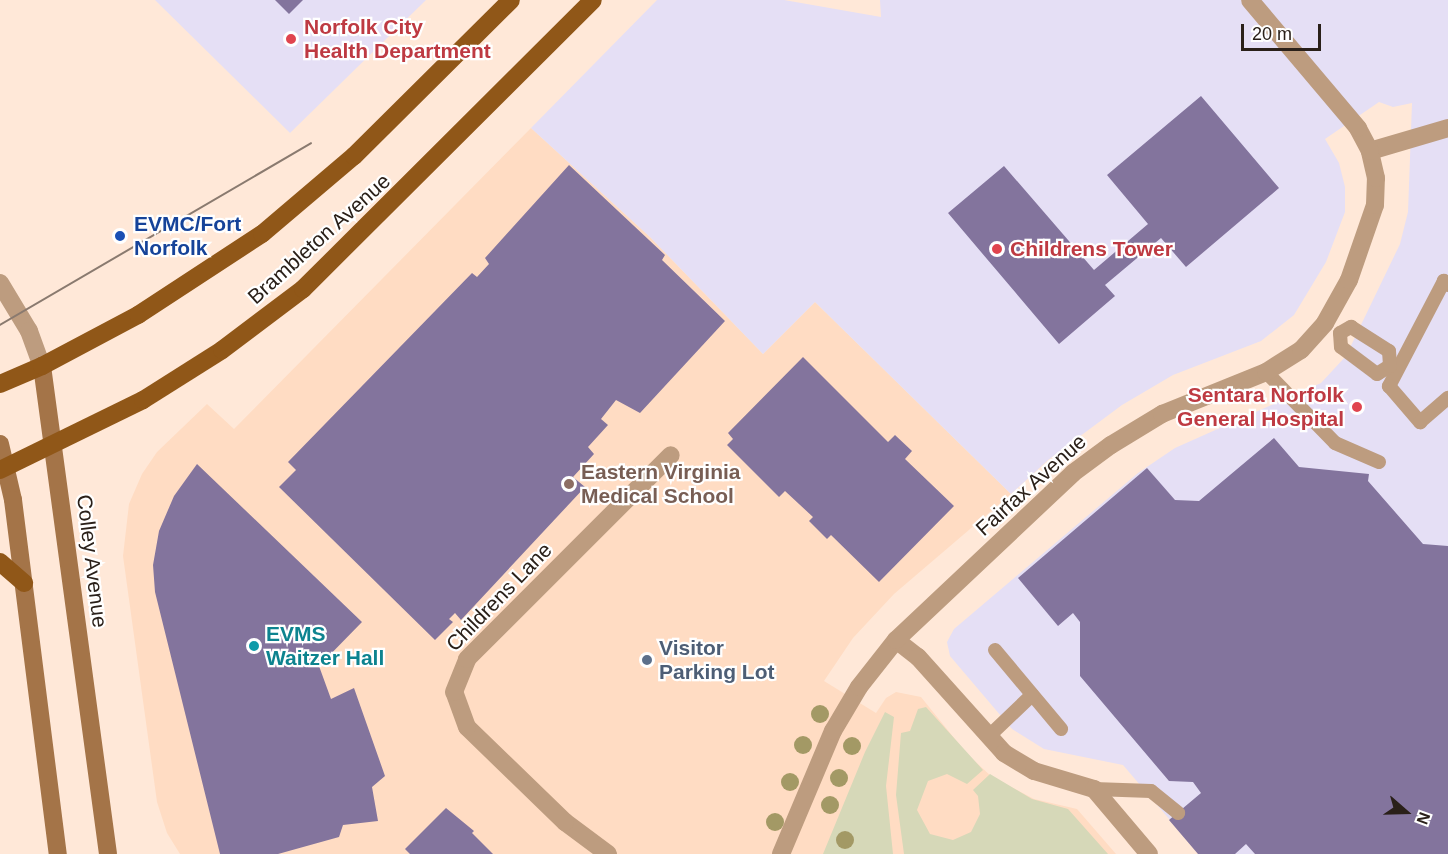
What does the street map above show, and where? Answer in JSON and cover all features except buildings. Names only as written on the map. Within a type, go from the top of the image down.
[{"type":"main road","name":"Brambleton Avenue","points":[[0,384],[42,366],[169,296],[293,210],[354,156],[511,0]]},
{"type":"main road","name":"Brambleton Avenue","points":[[3,469],[55,446],[183,376],[303,289],[593,0]]},
{"type":"main road","name":"Colley Avenue","points":[[42,366],[55,446],[108,854]]},
{"type":"main road","points":[[0,444],[24,583],[58,854]]},
{"type":"main road","points":[[0,562],[24,583]]},
{"type":"street","name":"Fairfax Avenue","points":[[781,854],[833,731],[858,687],[896,640],[1073,473],[1162,414],[1266,372],[1333,328],[1370,228],[1376,178],[1370,151],[1358,129],[1250,0]]},
{"type":"street","points":[[1370,151],[1448,128]]},
{"type":"street","name":"Colley Avenue","points":[[0,283],[29,331],[42,366]]},
{"type":"street","name":"Childrens Lane","points":[[608,854],[565,822],[467,727],[454,692],[466,659],[672,454]]},
{"type":"street","points":[[896,640],[918,657],[988,737],[1034,771],[1094,789],[1149,854]]},
{"type":"lane","points":[[1448,285],[1444,281],[1393,368],[1389,386],[1420,422],[1448,398]]},
{"type":"lane","points":[[1351,327],[1389,351],[1393,368],[1377,374],[1341,347],[1333,328],[1351,327]]},
{"type":"lane","points":[[1266,372],[1335,443],[1379,462]]},
{"type":"lane","points":[[995,650],[1061,729]]},
{"type":"lane","points":[[988,737],[1032,695]]},
{"type":"lane","points":[[1094,789],[1151,792],[1178,813]]},
{"type":"shaded area","name":"Norfolk City Health Department","points":[[155,0],[426,0],[290,133]]},
{"type":"shaded area","points":[[657,0],[784,0],[881,17],[880,0],[1448,0],[1448,854],[1199,854],[1123,765],[1044,749],[1012,729],[950,656],[947,642],[954,629],[1138,473],[1175,448],[1321,383],[1346,356],[1400,244],[1408,212],[1412,103],[1393,107],[1379,102],[1325,139],[1339,163],[1345,187],[1345,212],[1326,262],[1294,315],[1261,341],[1173,375],[1122,405],[1048,460],[1011,494],[815,302],[763,354],[650,237],[531,128]]},
{"type":"shaded area","name":"Eastern Virginia Medical School","points":[[531,128],[650,237],[763,354],[815,302],[1011,494],[894,594],[853,638],[824,681],[876,713],[886,698],[896,692],[921,697],[967,754],[992,777],[1034,799],[1077,809],[1116,854],[180,854],[167,833],[157,802],[123,556],[129,504],[142,474],[157,452],[207,404],[234,429]]},
{"type":"green space","points":[[926,707],[983,770],[967,784],[947,774],[928,781],[917,810],[930,834],[953,840],[971,832],[980,814],[978,796],[973,790],[990,774],[1032,799],[1068,809],[1108,854],[904,854],[896,795],[901,733],[910,731],[918,709]]},
{"type":"green space","points":[[885,712],[894,717],[886,786],[893,854],[823,854],[865,752]]},
{"type":"tram line","points":[[0,325],[311,143]]},
{"type":"place","name":"Norfolk City Health Department","points":[[291,39]]},
{"type":"place","name":"EVMC/Fort Norfolk","points":[[120,236]]},
{"type":"place","name":"Childrens Tower","points":[[997,249]]},
{"type":"place","name":"Sentara Norfolk General Hospital","points":[[1357,407]]},
{"type":"place","name":"Eastern Virginia Medical School","points":[[569,484]]},
{"type":"place","name":"EVMS Waitzer Hall","points":[[254,646]]},
{"type":"place","name":"Visitor Parking Lot","points":[[647,660]]}]
